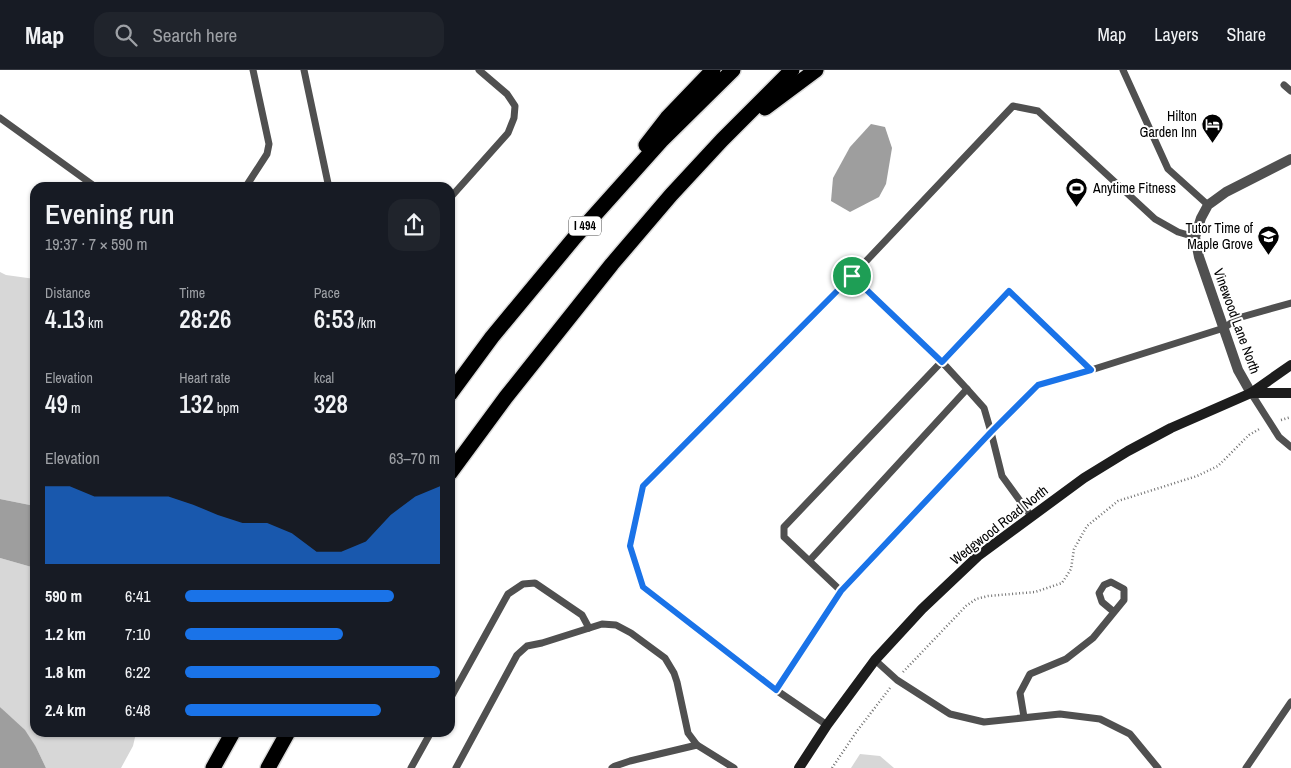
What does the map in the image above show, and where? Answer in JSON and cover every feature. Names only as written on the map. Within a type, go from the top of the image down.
[{"type":"highway","points":[[554,263],[667,118],[713,70]]},
{"type":"highway","name":"I 494","points":[[455,387],[492,337],[574,237],[661,142],[732,70]]},
{"type":"highway","points":[[455,466],[506,397],[612,264],[671,195],[722,140],[792,70]]},
{"type":"highway","points":[[722,140],[816,70]]},
{"type":"highway","points":[[213,768],[230,737]]},
{"type":"highway","points":[[268,768],[285,737]]},
{"type":"street","points":[[1195,237],[1201,218],[1208,205],[1226,192],[1291,159]]},
{"type":"street","name":"Vinewood Lane North","points":[[1195,237],[1199,257],[1238,370],[1251,393]]},
{"type":"street","name":"Wedgwood Road North","points":[[798,768],[875,660],[922,608],[978,556],[1084,478],[1128,451],[1171,428],[1251,393],[1291,365]]},
{"type":"street","name":"Wedgwood Road North","points":[[1251,393],[1291,393]]},
{"type":"lane","points":[[249,182],[268,154],[269,144],[253,70]]},
{"type":"lane","points":[[304,70],[327,182]]},
{"type":"lane","points":[[455,192],[508,133],[514,118],[515,106],[507,94],[479,70]]},
{"type":"lane","points":[[1122,70],[1168,169],[1208,205]]},
{"type":"lane","points":[[1284,85],[1291,91]]},
{"type":"lane","points":[[827,725],[776,690],[643,587],[630,546],[643,486],[852,276],[1012,106],[1038,111],[1154,219],[1178,232],[1195,237]]},
{"type":"lane","points":[[0,118],[89,182]]},
{"type":"lane","points":[[852,276],[942,362],[984,408],[1002,476],[1031,516]]},
{"type":"lane","points":[[841,591],[784,537],[784,526],[1009,291],[1091,370]]},
{"type":"lane","points":[[776,690],[841,591],[1038,385],[1224,328],[1238,318],[1291,303]]},
{"type":"lane","points":[[810,560],[968,389]]},
{"type":"lane","points":[[1251,393],[1279,437],[1291,447]]},
{"type":"lane","points":[[455,690],[508,594],[523,584],[535,583],[582,615],[589,628]]},
{"type":"lane","points":[[1024,717],[1020,693],[1030,674],[1066,659],[1093,638],[1114,612]]},
{"type":"lane","points":[[456,768],[517,655],[527,646],[542,644],[602,624],[616,625],[631,633],[665,658],[677,682],[688,733],[697,744],[734,768]]},
{"type":"lane","points":[[875,660],[897,680],[950,714],[984,722],[1060,714],[1100,719],[1130,734],[1158,768]]},
{"type":"lane","points":[[1246,768],[1291,702]]},
{"type":"lane","points":[[411,768],[428,737]]},
{"type":"lane","points":[[612,768],[630,761],[697,744]]},
{"type":"path","points":[[832,768],[857,731],[904,670],[966,606],[976,599],[988,596],[1035,592],[1062,583],[1071,569],[1074,549],[1087,526],[1118,501],[1197,476],[1218,466],[1249,435],[1259,428],[1291,417]]},
{"type":"shaded area","points":[[871,124],[885,127],[892,148],[886,184],[879,197],[850,212],[831,201],[833,178],[850,147]]},
{"type":"shaded area","points":[[0,272],[6,275],[30,278],[30,505],[0,499]]},
{"type":"shaded area","points":[[0,499],[30,505],[30,567],[0,558]]},
{"type":"shaded area","points":[[0,558],[30,567],[30,737],[135,737],[133,746],[121,768],[46,768],[36,747],[0,707]]},
{"type":"shaded area","points":[[0,707],[25,730],[46,768],[0,768]]},
{"type":"shaded area","points":[[860,754],[880,756],[894,768],[851,768]]},
{"type":"place","name":"Hilton Garden Inn","points":[[1213,143]]},
{"type":"place","name":"Anytime Fitness","points":[[1077,207]]},
{"type":"place","name":"Tutor Time of Maple Grove","points":[[1269,255]]},
{"type":"route","points":[[852,276],[942,362],[1009,291],[1091,370],[1038,385],[991,432],[841,591],[776,690],[643,587],[630,546],[643,486],[852,276]]}]
